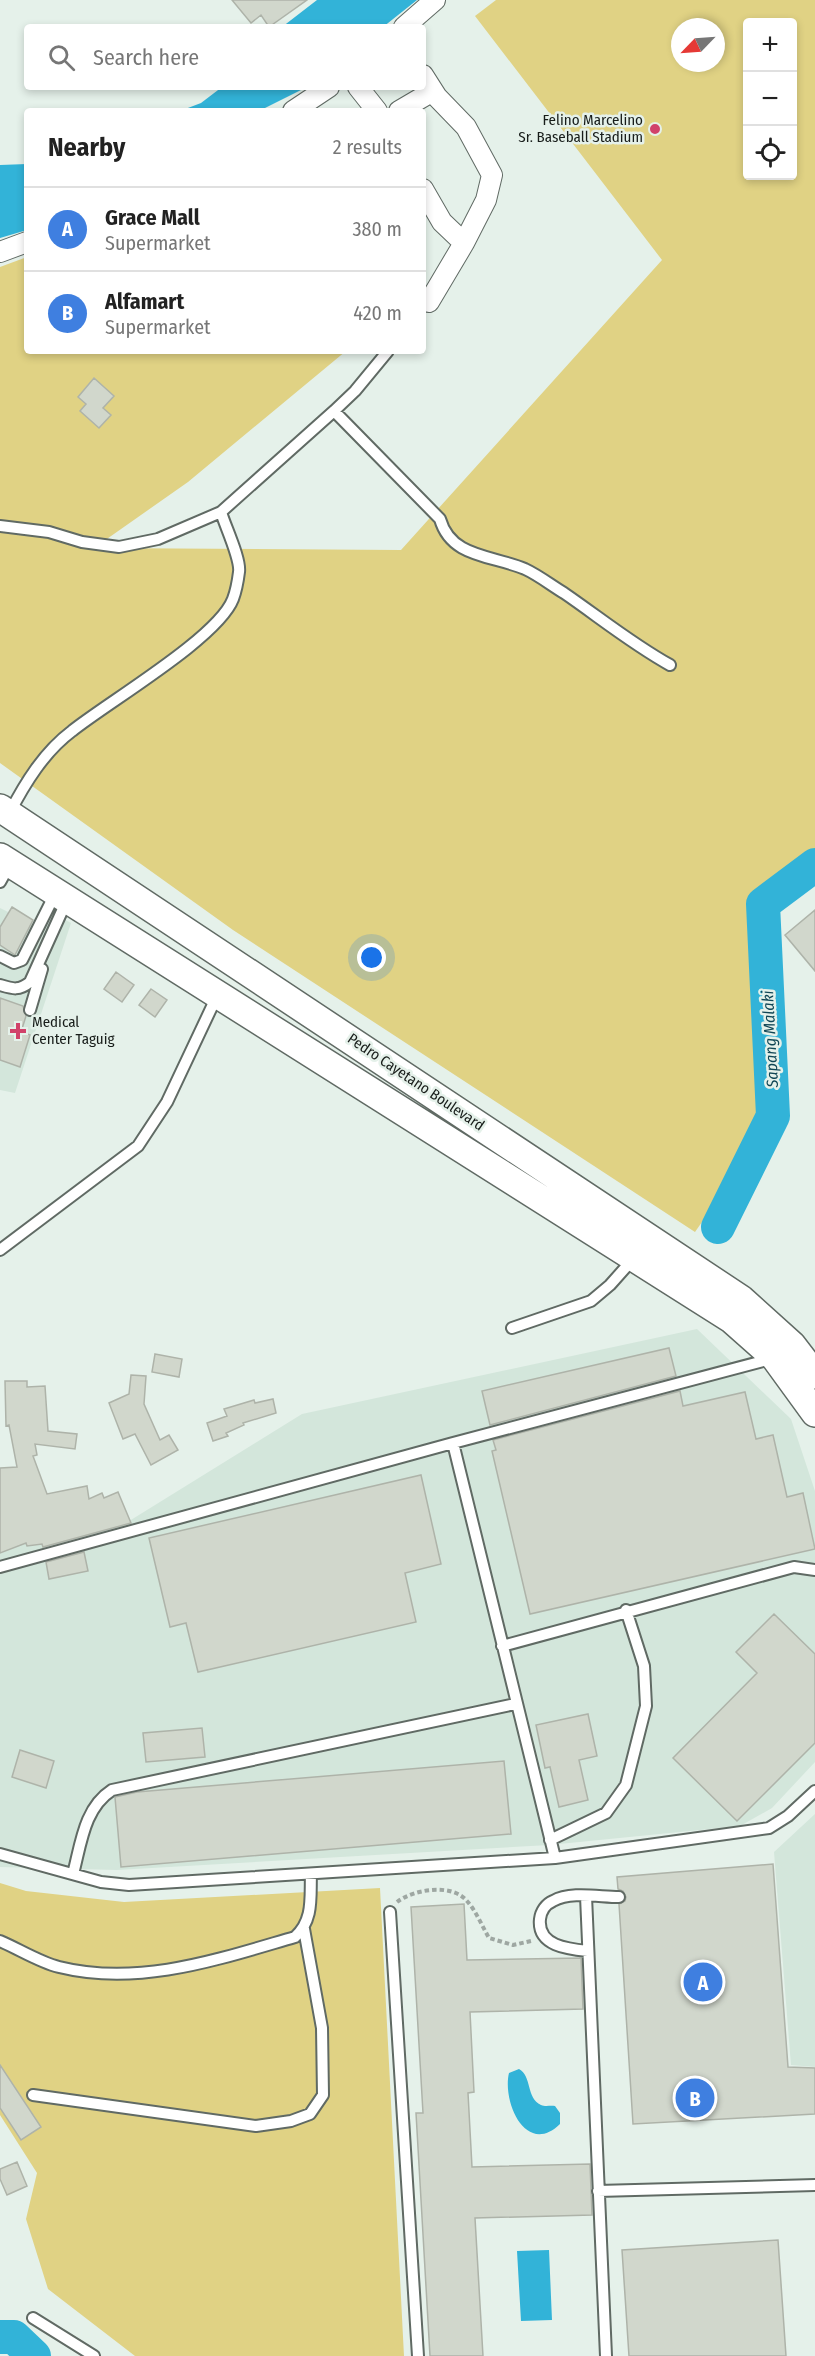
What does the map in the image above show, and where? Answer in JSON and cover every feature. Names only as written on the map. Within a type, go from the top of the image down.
[{"type":"main road","name":"Pedro Cayetano Boulevard","points":[[4,811],[741,1299],[792,1345],[815,1375]]},
{"type":"main road","points":[[62,895],[88,866]]},
{"type":"main road","name":"Pedro Cayetano Boulevard","points":[[3,867],[62,895],[731,1319],[775,1358],[815,1413]]},
{"type":"street","points":[[407,24],[435,0]]},
{"type":"street","points":[[426,305],[464,243],[486,200],[492,175],[466,127],[428,83]]},
{"type":"street","points":[[298,108],[324,90]]},
{"type":"street","points":[[360,90],[375,108]]},
{"type":"street","points":[[402,108],[421,90]]},
{"type":"street","points":[[426,194],[442,222],[464,243]]},
{"type":"street","points":[[0,252],[24,243]]},
{"type":"lane","points":[[0,526],[49,532],[82,542],[119,547],[158,539],[221,512],[356,391],[386,354]]},
{"type":"lane","points":[[334,411],[440,519],[448,537],[461,550],[526,570],[603,620],[641,649],[670,665]]},
{"type":"lane","points":[[4,811],[47,754],[70,732],[145,680],[210,628],[233,600],[240,569],[221,512]]},
{"type":"lane","points":[[30,1010],[62,895]]},
{"type":"lane","points":[[0,956],[14,963],[22,960],[62,895]]},
{"type":"lane","points":[[0,985],[13,990],[23,988],[30,982],[51,935]]},
{"type":"lane","points":[[0,1251],[138,1146],[167,1101],[218,996]]},
{"type":"lane","points":[[512,1328],[591,1301],[610,1285],[635,1258]]},
{"type":"lane","points":[[0,1567],[775,1358]]},
{"type":"lane","points":[[453,1443],[515,1704],[555,1858]]},
{"type":"lane","points":[[502,1646],[626,1610],[794,1567],[815,1570]]},
{"type":"lane","points":[[550,1840],[606,1813],[626,1785],[646,1706],[644,1666],[626,1610]]},
{"type":"lane","points":[[73,1874],[89,1814],[100,1797],[112,1790],[515,1704]]},
{"type":"lane","points":[[0,1854],[73,1874],[129,1886],[555,1858],[769,1827],[788,1816],[815,1791]]},
{"type":"lane","points":[[0,1941],[58,1967],[102,1974],[150,1973],[295,1937],[304,1929],[309,1919],[311,1874]]},
{"type":"lane","points":[[586,1896],[606,2356]]},
{"type":"lane","points":[[588,1951],[567,1949],[553,1944],[543,1936],[540,1923],[542,1911],[553,1901],[567,1897],[619,1897]]},
{"type":"lane","points":[[390,1912],[418,2356]]},
{"type":"lane","points":[[33,2095],[256,2126],[291,2121],[310,2114],[324,2095],[322,2028],[304,1929]]},
{"type":"lane","points":[[598,2191],[815,2186]]},
{"type":"lane","points":[[33,2318],[94,2356]]},
{"type":"path","points":[[390,1912],[398,1900],[410,1894],[429,1890],[453,1891],[467,1900],[489,1938],[513,1945],[529,1943],[543,1936]]},
{"type":"shaded area","points":[[496,0],[815,0],[815,849],[752,901],[757,1126],[736,1173],[695,1232],[233,930],[0,763],[0,267],[24,258],[24,354],[342,354],[188,482],[94,548],[401,550],[662,260],[475,16]]},
{"type":"shaded area","name":"Medical Center Taguig","points":[[0,908],[41,928],[49,911],[71,923],[15,1093],[0,1090]]},
{"type":"shaded area","points":[[697,1329],[791,1419],[815,1491],[815,1762],[772,1808],[740,1826],[549,1845],[117,1870],[0,1867],[0,1549],[126,1523],[302,1414]]},
{"type":"shaded area","points":[[815,1814],[815,2067],[791,2065],[774,1852]]},
{"type":"shaded area","points":[[0,1883],[26,1891],[124,1902],[380,1888],[404,2356],[135,2356],[48,2289],[26,2219],[37,2173],[0,2115]]},
{"type":"water","points":[[317,0],[417,0],[387,24],[286,24]]},
{"type":"water","points":[[218,90],[301,90],[265,108],[188,108],[201,103]]},
{"type":"water","points":[[24,164],[24,231],[0,238],[0,165]]},
{"type":"water","points":[[519,2069],[526,2077],[536,2102],[543,2106],[555,2106],[560,2113],[560,2124],[548,2132],[537,2134],[527,2130],[513,2111],[509,2098],[509,2073]]},
{"type":"water","points":[[549,2250],[552,2320],[521,2321],[517,2251]]},
{"type":"building","points":[[232,0],[307,0],[273,24],[267,24],[261,15],[251,23]]},
{"type":"building","points":[[94,378],[114,396],[103,408],[111,415],[99,428],[80,411],[86,404],[78,397]]},
{"type":"building","points":[[12,907],[33,920],[15,955],[0,945],[0,927]]},
{"type":"building","points":[[815,910],[815,971],[785,935]]},
{"type":"building","points":[[116,972],[134,985],[122,1002],[104,989]]},
{"type":"building","points":[[151,989],[167,1000],[155,1017],[139,1005]]},
{"type":"building","points":[[0,998],[23,1006],[26,1016],[21,1032],[30,1035],[20,1067],[0,1060]]},
{"type":"building","points":[[669,1348],[676,1376],[490,1425],[482,1391]]},
{"type":"building","points":[[155,1354],[182,1359],[179,1377],[152,1372]]},
{"type":"building","points":[[131,1375],[146,1376],[144,1404],[160,1440],[169,1435],[178,1450],[151,1465],[135,1434],[123,1439],[109,1403],[129,1394]]},
{"type":"building","points":[[5,1381],[27,1381],[27,1387],[45,1386],[48,1431],[77,1434],[75,1449],[35,1444],[37,1455],[33,1456],[47,1494],[87,1486],[89,1499],[102,1493],[104,1498],[118,1492],[131,1523],[43,1547],[42,1544],[27,1546],[26,1543],[0,1553],[0,1468],[17,1467],[9,1425],[6,1426]]},
{"type":"building","points":[[680,1391],[683,1406],[745,1392],[756,1439],[773,1435],[787,1497],[803,1493],[815,1549],[530,1614],[492,1451],[496,1450],[493,1440]]},
{"type":"building","points":[[273,1399],[276,1413],[243,1423],[244,1425],[226,1433],[228,1436],[213,1441],[207,1423],[227,1416],[224,1409],[254,1400],[255,1403]]},
{"type":"building","points":[[421,1475],[441,1564],[405,1573],[416,1622],[198,1672],[186,1623],[170,1627],[149,1538]]},
{"type":"building","points":[[84,1552],[88,1571],[49,1579],[46,1562]]},
{"type":"building","points":[[774,1614],[815,1654],[815,1743],[737,1821],[673,1758],[757,1673],[736,1652]]},
{"type":"building","points":[[588,1714],[597,1756],[579,1760],[588,1800],[559,1807],[550,1767],[545,1768],[536,1725]]},
{"type":"building","points":[[202,1728],[205,1757],[146,1762],[143,1733]]},
{"type":"building","points":[[20,1750],[54,1761],[46,1788],[12,1777]]},
{"type":"building","points":[[504,1761],[511,1834],[121,1867],[115,1797],[137,1792]]},
{"type":"building","points":[[773,1864],[788,2067],[815,2068],[815,2114],[633,2124],[619,1904],[625,1901],[626,1897],[623,1891],[618,1889],[617,1877]]},
{"type":"building","points":[[464,1904],[467,1960],[581,1958],[583,2009],[470,2012],[474,2092],[468,2093],[472,2167],[590,2164],[592,2215],[475,2218],[483,2356],[430,2356],[416,2113],[423,2113],[411,1907]]},
{"type":"building","points":[[0,2065],[41,2127],[21,2140],[0,2108]]},
{"type":"building","points":[[17,2162],[27,2186],[7,2195],[0,2179],[0,2169]]},
{"type":"building","points":[[778,2240],[786,2356],[629,2356],[622,2250]]},
{"type":"waterway","name":"Sapang Malaki","points":[[718,1227],[773,1116],[763,904],[815,865]]},
{"type":"waterway","points":[[0,2337],[14,2337],[34,2356]]},
{"type":"place","name":"Felino Marcelino Sr. Baseball Stadium","points":[[655,129]]},
{"type":"place","name":"Medical Center Taguig","points":[[18,1031]]},
{"type":"place","name":"Grace Mall","points":[[703,1982]]},
{"type":"place","name":"Alfamart","points":[[695,2098]]}]
